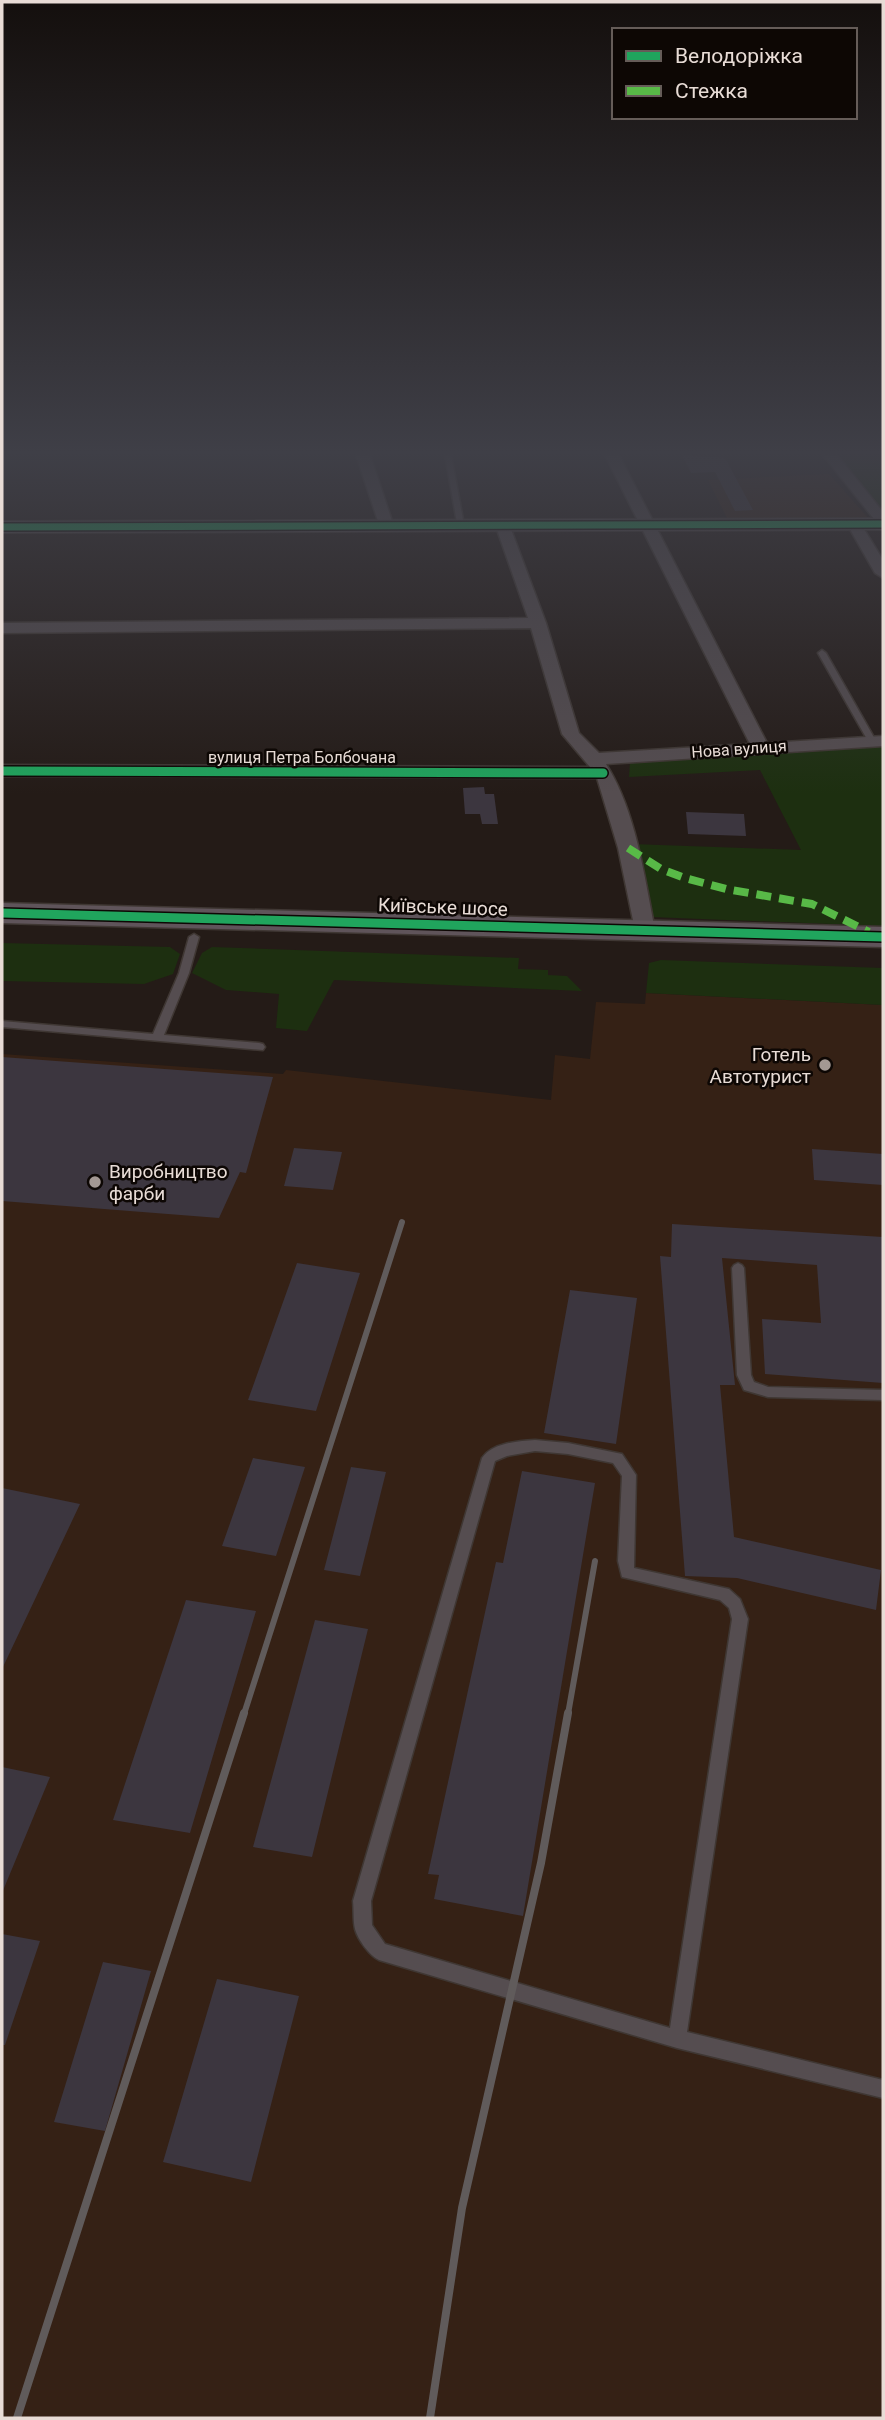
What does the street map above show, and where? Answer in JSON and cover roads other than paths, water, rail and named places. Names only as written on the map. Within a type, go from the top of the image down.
[{"type":"main road","name":"Київське шосе","points":[[2,913],[883,937]]},
{"type":"main road","points":[[2,932],[883,954]]},
{"type":"street","points":[[518,568],[538,624],[571,734],[599,766],[609,783],[628,848],[645,930]]},
{"type":"street","points":[[667,568],[761,748]]},
{"type":"street","points":[[2,628],[538,624]]},
{"type":"street","name":"Нова вулиця","points":[[599,766],[761,748],[878,741]]},
{"type":"street","name":"вулиця Петра Болбочана","points":[[2,771],[599,766]]},
{"type":"lane","points":[[822,653],[878,741]]},
{"type":"lane","points":[[158,1036],[184,973],[194,937]]},
{"type":"lane","points":[[2,1024],[259,1047]]},
{"type":"lane","points":[[738,1268],[744,1375],[749,1386],[768,1392],[883,1395]]},
{"type":"lane","points":[[677,2039],[740,1619],[738,1612],[735,1604],[724,1594],[627,1573],[625,1561],[629,1475],[617,1458],[532,1444],[505,1448],[489,1458],[362,1901],[363,1928],[379,1951],[677,2039],[883,2089]]},
{"type":"railway","points":[[244,1714],[402,1222]]},
{"type":"railway","points":[[568,1714],[595,1561]]},
{"type":"railway","points":[[17,2418],[244,1713]]},
{"type":"railway","points":[[430,2418],[462,2208],[541,1863],[568,1713]]},
{"type":"place","name":"Готель Автотурист","points":[[825,1065]]},
{"type":"place","name":"Виробництво фарби","points":[[95,1182]]}]
